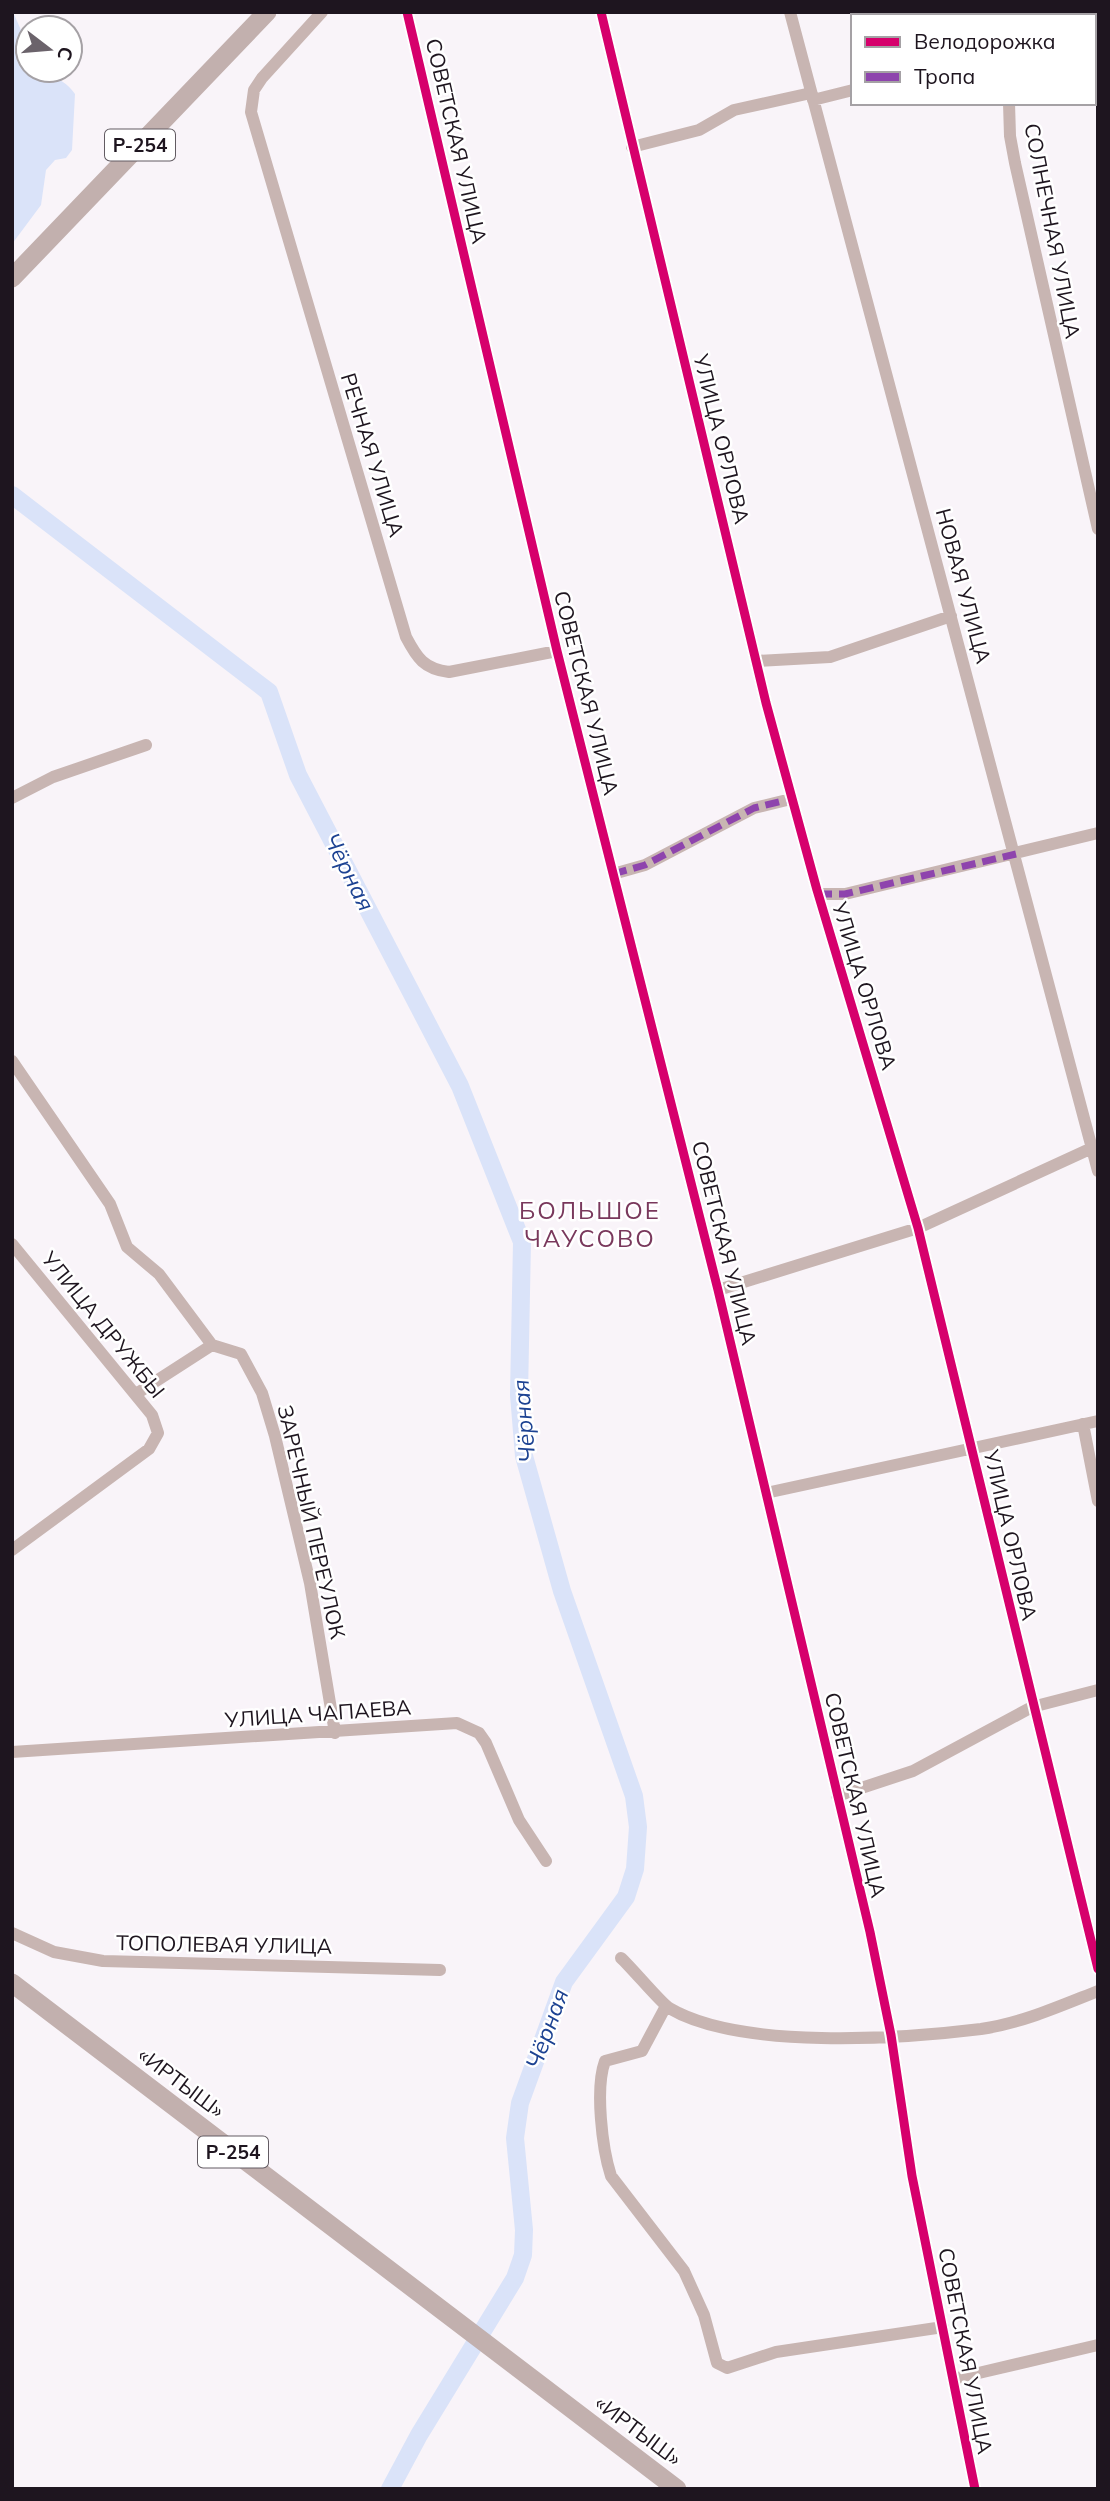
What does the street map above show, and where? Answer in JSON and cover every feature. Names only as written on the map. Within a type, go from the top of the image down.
[{"type":"highway","name":"Р-254","points":[[12,278],[267,12]]},
{"type":"highway","name":"«ИРТЫШ»","points":[[12,1983],[677,2489]]},
{"type":"street","name":"РЕЧНАЯ УЛИЦА","points":[[322,12],[254,90],[251,102],[254,122],[406,636],[419,660],[432,670],[449,672],[557,651]]},
{"type":"street","name":"СОВЕТСКАЯ УЛИЦА","points":[[407,12],[557,651],[719,1290],[837,1796],[891,2035],[912,2176],[975,2489]]},
{"type":"street","name":"УЛИЦА ОРЛОВА","points":[[601,12],[791,799],[918,1228],[1032,1707],[1098,1969]]},
{"type":"street","name":"НОВАЯ УЛИЦА","points":[[790,12],[1016,854],[1098,1171]]},
{"type":"street","points":[[632,148],[699,130],[734,110],[851,90]]},
{"type":"street","name":"СОЛНЕЧНАЯ УЛИЦА","points":[[1009,105],[1010,136],[1097,527]]},
{"type":"street","points":[[757,661],[830,657],[951,616]]},
{"type":"street","points":[[12,798],[53,777],[146,745]]},
{"type":"street","points":[[614,874],[645,865],[754,808],[791,799]]},
{"type":"street","points":[[818,894],[845,894],[1098,833]]},
{"type":"street","points":[[12,1061],[110,1204],[127,1247],[159,1274],[212,1345],[136,1394]]},
{"type":"street","points":[[719,1290],[918,1228],[1092,1148]]},
{"type":"street","name":"УЛИЦА ДРУЖБЫ","points":[[12,1244],[136,1394],[152,1415],[158,1433],[149,1449],[12,1550]]},
{"type":"street","name":"ЗАРЕЧНЫЙ ПЕРЕУЛОК","points":[[212,1345],[241,1354],[262,1393],[310,1583],[335,1733]]},
{"type":"street","points":[[766,1493],[971,1446],[1098,1421]]},
{"type":"street","points":[[1083,1424],[1098,1501]]},
{"type":"street","points":[[837,1796],[913,1771],[1032,1707],[1098,1690]]},
{"type":"street","name":"УЛИЦА ЧАПАЕВА","points":[[12,1752],[457,1723],[480,1733],[519,1820],[546,1861]]},
{"type":"street","name":"ТОПОЛЕВАЯ УЛИЦА","points":[[12,1933],[54,1952],[103,1961],[440,1970]]},
{"type":"street","points":[[621,1958],[666,2007],[695,2020],[757,2033],[830,2038],[982,2029],[1035,2016],[1098,1991]]},
{"type":"street","points":[[666,2007],[642,2051],[605,2062],[602,2103],[606,2159],[611,2176],[684,2271],[704,2315],[714,2357],[721,2366],[727,2368],[748,2364],[776,2352],[943,2327]]},
{"type":"street","points":[[953,2379],[1098,2345]]},
{"type":"water","points":[[13,12],[14,84],[66,84],[75,94],[72,150],[66,158],[55,160],[46,170],[41,205],[12,244]]},
{"type":"waterway","name":"Чёрная","points":[[12,495],[269,692],[298,775],[460,1086],[522,1242],[519,1395],[524,1456],[562,1591],[634,1796],[638,1827],[635,1869],[626,1897],[564,1982],[520,2103],[515,2138],[524,2230],[523,2255],[515,2278],[419,2435],[390,2489]]},
{"type":"marked path","points":[[613,874],[645,865],[754,808],[791,799]]},
{"type":"marked path","points":[[818,894],[845,894],[1016,854]]},
{"type":"cycle path","points":[[407,12],[557,651],[718,1290],[870,1932],[891,2035],[912,2176],[975,2489]]},
{"type":"cycle path","points":[[601,12],[766,703],[817,890],[918,1228],[1098,1969]]},
{"type":"district","name":"БОЛЬШОЕ ЧАУСОВО","points":[[590,1225]]}]
